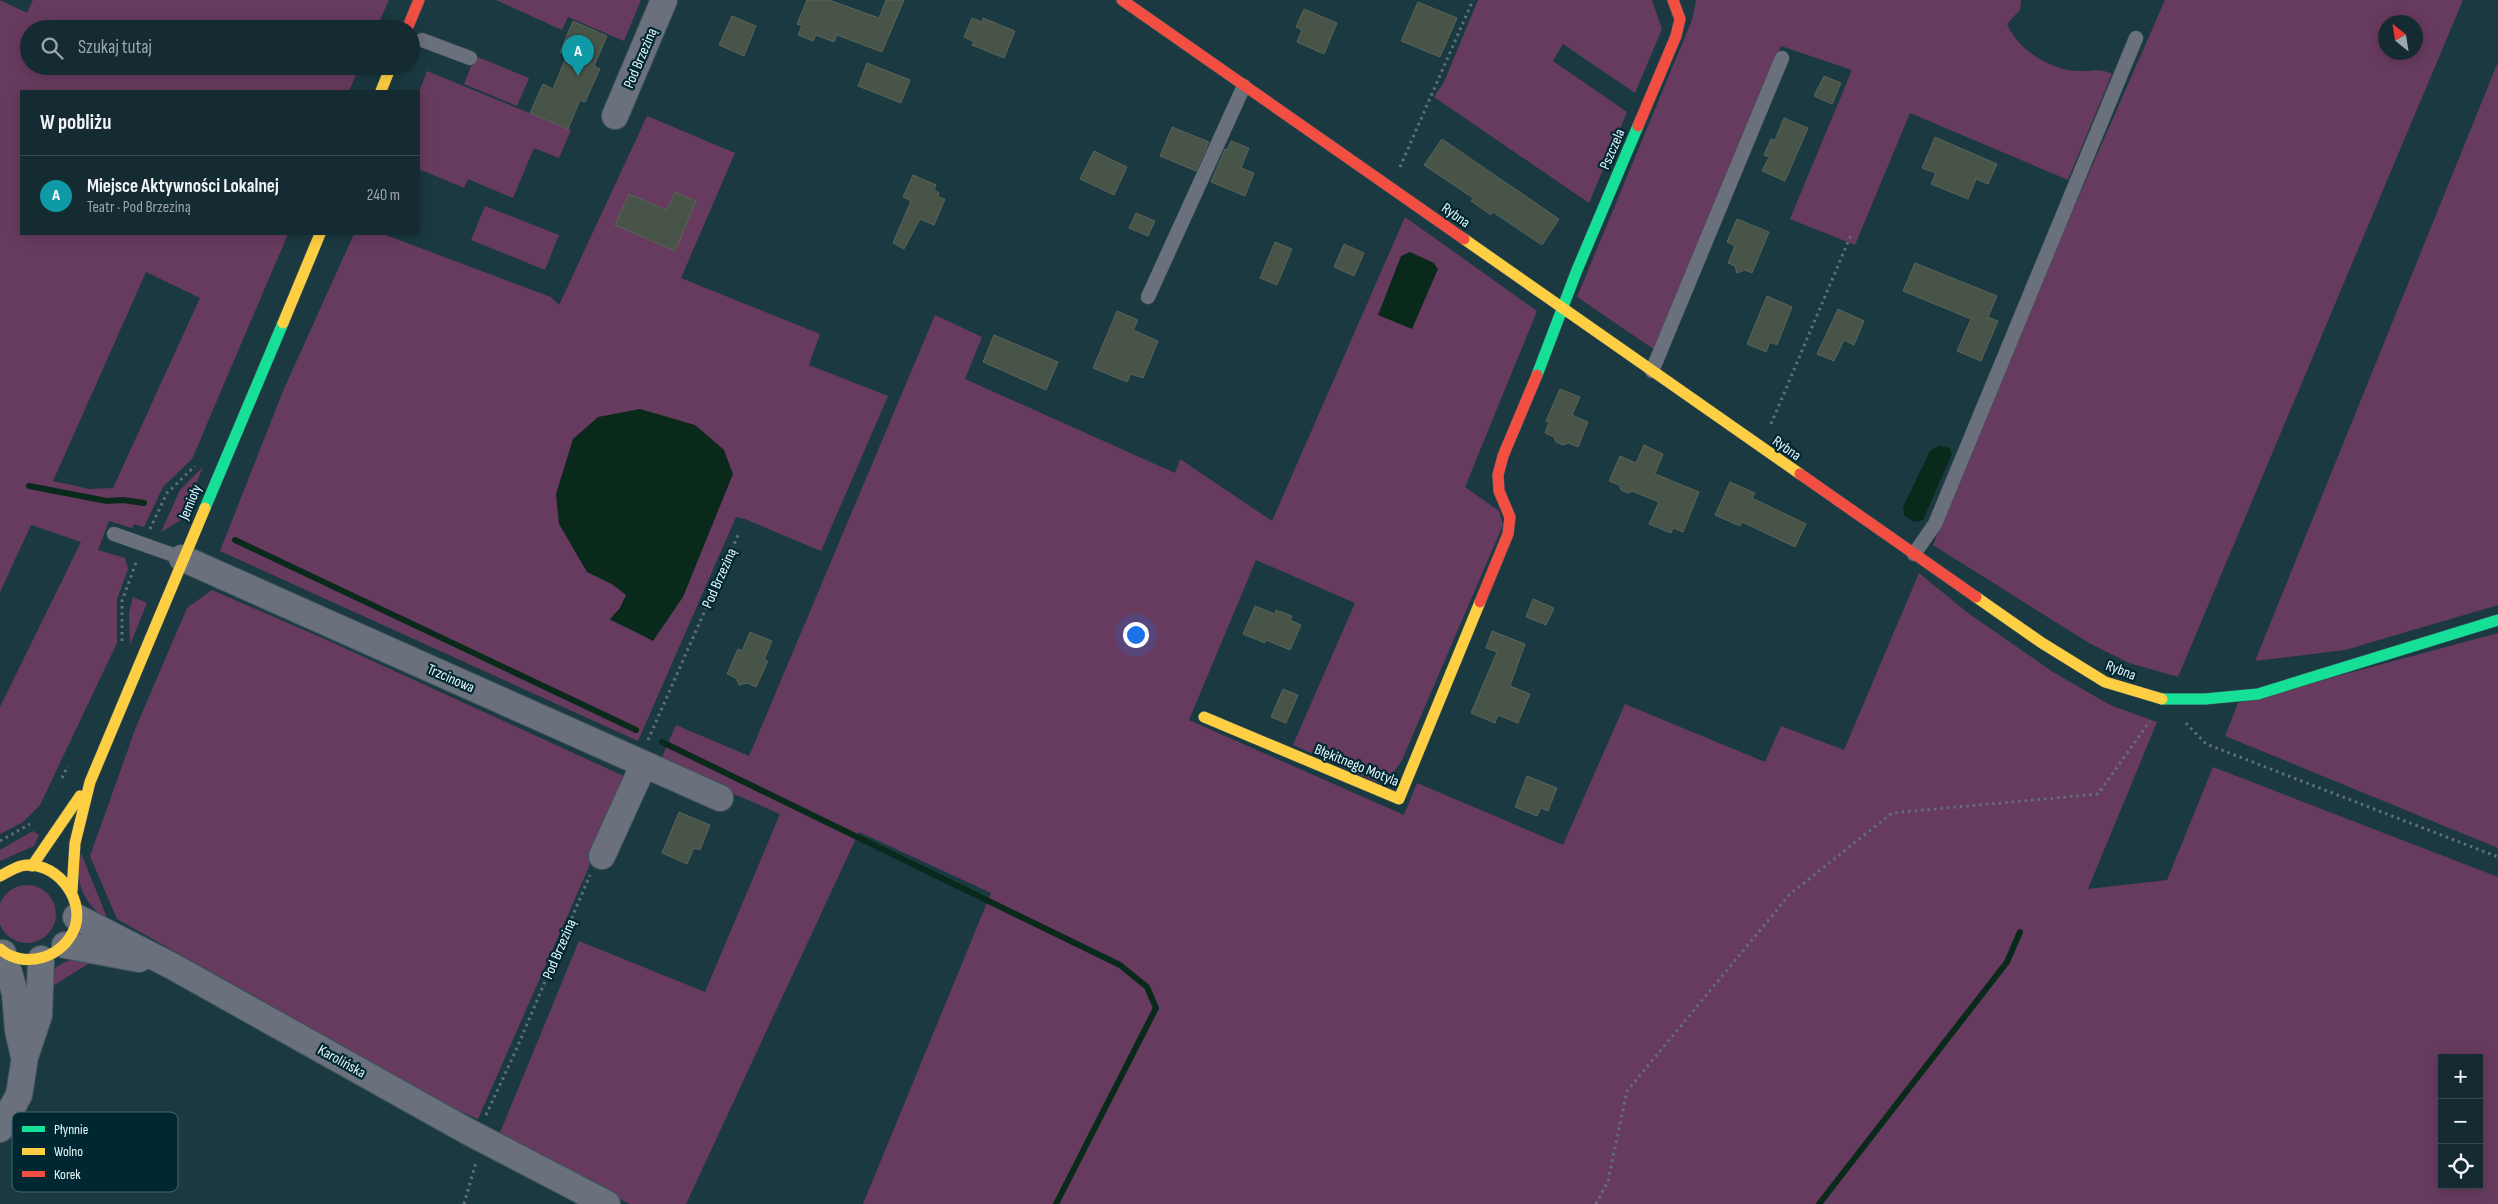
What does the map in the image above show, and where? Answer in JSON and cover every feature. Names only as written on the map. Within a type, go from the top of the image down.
[{"type":"street","points":[[411,20],[419,0]]},
{"type":"street","name":"Pod Brzeziną","points":[[615,116],[664,0]]},
{"type":"street","name":"Rybna","points":[[1122,0],[2042,643],[2106,682],[2164,700],[2258,694],[2498,620]]},
{"type":"street","name":"Pszczela","points":[[1464,642],[1508,534],[1510,517],[1498,491],[1498,475],[1503,456],[1523,414],[1559,321],[1562,308],[1676,36],[1680,20],[1674,0]]},
{"type":"street","points":[[380,90],[387,75]]},
{"type":"street","name":"Jemioły","points":[[76,918],[77,907],[72,891],[75,843],[90,782],[182,558],[320,235]]},
{"type":"street","name":"Trzcinowa","points":[[182,558],[720,798]]},
{"type":"street","name":"Błękitnego Motyla","points":[[1204,717],[1399,799],[1464,642]]},
{"type":"street","points":[[602,856],[641,762]]},
{"type":"street","name":"Jemioły","points":[[32,866],[90,782]]},
{"type":"street","points":[[0,876],[16,868],[32,866],[48,869],[72,891]]},
{"type":"street","points":[[2,951],[30,962],[41,959],[65,944],[70,938],[76,918]]},
{"type":"street","name":"Karolińska","points":[[76,918],[172,966],[476,1136],[607,1204]]},
{"type":"street","points":[[65,944],[172,966]]},
{"type":"street","points":[[2,951],[15,993],[18,1030],[25,1057]]},
{"type":"street","points":[[0,1129],[19,1095],[25,1057],[39,1015],[41,959]]},
{"type":"lane","points":[[1914,554],[1935,524],[2136,38]]},
{"type":"lane","points":[[422,40],[470,58]]},
{"type":"lane","points":[[1652,371],[1782,58]]},
{"type":"lane","points":[[1148,296],[1244,86]]},
{"type":"lane","points":[[114,534],[182,558]]},
{"type":"path","points":[[1391,188],[1473,0]]},
{"type":"path","points":[[1762,448],[1851,235]]},
{"type":"path","name":"Pod Brzeziną","points":[[641,762],[739,533]]},
{"type":"path","points":[[1596,1204],[1608,1181],[1627,1091],[1790,894],[1892,813],[2098,794],[2164,700],[2206,744],[2498,858]]},
{"type":"path","name":"Pod Brzeziną","points":[[476,1136],[517,1048],[592,868],[602,856]]},
{"type":"path","points":[[464,1204],[476,1164],[476,1136]]},
{"type":"shaded area","points":[[0,0],[27,13],[33,0],[389,0],[380,20],[20,20],[20,75],[356,75],[349,90],[20,90],[20,235],[288,235],[192,459],[163,487],[144,527],[134,524],[132,528],[109,521],[98,550],[125,558],[128,569],[117,599],[117,643],[40,805],[23,822],[0,834],[0,707],[81,542],[31,525],[0,592]],"holes":[[[146,272],[200,298],[113,488],[89,489],[53,481]]]},
{"type":"shaded area","points":[[496,0],[641,0],[624,41],[568,17],[562,30]]},
{"type":"shaded area","points":[[1478,0],[1652,0],[1662,29],[1635,93],[1563,44],[1553,61],[1627,112],[1589,203],[1434,97],[1444,82]]},
{"type":"shaded area","points":[[1696,0],[2021,0],[2020,10],[2007,24],[2019,43],[2028,51],[2049,64],[2060,68],[2082,71],[2101,70],[2112,74],[2068,180],[1910,113],[1855,245],[1790,219],[1852,70],[1781,46],[1655,350],[1577,297],[1692,20]]},
{"type":"shaded area","points":[[2165,0],[2463,0],[2178,677],[2129,663],[2089,643],[1933,545],[2035,296]]},
{"type":"shaded area","points":[[475,56],[529,78],[517,106],[464,84]]},
{"type":"shaded area","points":[[2498,62],[2498,605],[2345,650],[2255,661]]},
{"type":"shaded area","points":[[427,71],[571,130],[559,158],[534,148],[513,198],[468,179],[464,188],[420,169],[420,90]]},
{"type":"shaded area","points":[[647,116],[735,153],[681,278],[820,334],[809,365],[888,396],[821,551],[736,517],[638,741],[220,551],[283,391],[354,235],[386,235],[551,297],[559,305]],"holes":[[[695,425],[724,450],[653,640],[610,620],[620,608],[627,595],[612,584],[587,572]]]},
{"type":"shaded area","points":[[485,206],[559,235],[545,270],[471,240]]},
{"type":"shaded area","points":[[1405,217],[1537,311],[1465,487],[1499,511],[1503,525],[1402,760],[1394,772],[1376,782],[1293,745],[1355,603],[1256,560],[1189,720],[1404,815],[1417,783],[1563,845],[1625,704],[1765,762],[1781,726],[1844,750],[1919,573],[1968,613],[2053,672],[2110,705],[2157,722],[2088,889],[2167,880],[2213,767],[2498,877],[2498,1204],[863,1204],[991,893],[859,832],[686,1204],[630,1204],[497,1140],[579,941],[705,992],[780,814],[660,762],[676,725],[749,756],[935,315],[982,337],[965,379],[1175,473],[1180,459],[1272,521]]},
{"type":"shaded area","points":[[1410,252],[1434,263],[1438,269],[1412,329],[1378,315],[1401,256]]},
{"type":"shaded area","points":[[640,409],[695,425],[724,450],[733,474],[683,597],[653,641],[610,619],[620,608],[626,595],[612,584],[587,572],[559,524],[556,494],[573,439],[598,417]]},
{"type":"shaded area","points":[[1939,446],[1949,448],[1952,454],[1923,520],[1914,522],[1904,515],[1903,507],[1930,451]]},
{"type":"shaded area","points":[[203,467],[181,520],[161,532],[180,490]]},
{"type":"shaded area","points":[[212,590],[327,640],[628,778],[478,1119],[459,1111],[117,919],[90,856],[136,727],[187,608]]},
{"type":"shaded area","points":[[133,597],[147,603],[130,645],[129,612]]},
{"type":"shaded area","points":[[2498,633],[2498,848],[2225,736],[2238,703]]},
{"type":"shaded area","points":[[33,831],[39,835],[34,846],[0,861],[0,850]]},
{"type":"shaded area","points":[[81,853],[108,920],[93,907],[82,890],[79,874]]},
{"type":"shaded area","points":[[21,885],[33,885],[48,893],[56,908],[56,920],[48,935],[33,943],[21,943],[6,935],[-1,922],[0,903],[6,893]]},
{"type":"shaded area","points":[[80,958],[93,961],[48,989],[51,975],[57,967],[67,961]]},
{"type":"building","points":[[807,0],[829,0],[879,18],[886,0],[904,0],[882,52],[837,35],[834,42],[816,35],[813,41],[798,35],[802,26],[797,24]]},
{"type":"building","points":[[1418,2],[1457,18],[1440,57],[1401,41]]},
{"type":"building","points":[[1304,9],[1337,23],[1324,54],[1297,42],[1302,30],[1296,27]]},
{"type":"building","points":[[732,16],[756,26],[744,56],[719,45]]},
{"type":"building","points":[[972,18],[982,22],[983,18],[1015,31],[1004,58],[972,45],[974,42],[964,37]]},
{"type":"building","points":[[573,21],[607,36],[594,66],[600,69],[585,102],[580,100],[568,129],[530,113],[543,84],[553,89],[567,55],[560,52]]},
{"type":"building","points":[[867,63],[910,80],[901,103],[858,86]]},
{"type":"building","points":[[1824,76],[1841,83],[1832,104],[1814,96]]},
{"type":"building","points":[[1784,118],[1808,128],[1785,181],[1762,171],[1769,157],[1764,155],[1771,139],[1775,140]]},
{"type":"building","points":[[1172,127],[1209,142],[1196,171],[1160,156]]},
{"type":"building","points":[[1935,137],[1997,164],[1988,184],[1976,179],[1968,199],[1931,184],[1936,173],[1922,168]]},
{"type":"building","points":[[1442,139],[1559,219],[1542,245],[1493,212],[1491,215],[1471,201],[1473,198],[1424,165]]},
{"type":"building","points":[[1231,141],[1249,148],[1241,168],[1254,173],[1245,196],[1211,182],[1225,149],[1227,150]]},
{"type":"building","points":[[1094,151],[1127,167],[1114,195],[1080,179]]},
{"type":"building","points":[[913,175],[936,185],[934,190],[939,193],[938,197],[945,199],[934,225],[920,219],[904,249],[893,243],[911,201],[903,197]]},
{"type":"building","points":[[675,192],[696,201],[675,251],[615,225],[629,194],[667,210]]},
{"type":"building","points":[[1136,213],[1155,221],[1148,236],[1129,228]]},
{"type":"building","points":[[1737,219],[1769,232],[1752,273],[1745,270],[1737,273],[1735,266],[1728,263],[1735,246],[1727,242]]},
{"type":"building","points":[[1275,242],[1292,249],[1277,285],[1260,278]]},
{"type":"building","points":[[1344,244],[1364,253],[1354,276],[1334,267]]},
{"type":"building","points":[[1915,263],[1997,296],[1988,317],[1998,321],[1981,361],[1957,351],[1971,319],[1903,291]]},
{"type":"building","points":[[1767,296],[1792,307],[1777,345],[1770,342],[1766,352],[1747,344]]},
{"type":"building","points":[[1838,309],[1864,321],[1854,345],[1844,340],[1834,361],[1817,354]]},
{"type":"building","points":[[1117,311],[1138,320],[1133,330],[1158,341],[1143,378],[1131,374],[1127,382],[1093,368]]},
{"type":"building","points":[[994,335],[1058,362],[1046,390],[983,362]]},
{"type":"building","points":[[1560,389],[1580,397],[1572,415],[1588,422],[1578,447],[1569,443],[1563,445],[1556,442],[1554,437],[1545,433],[1549,422],[1546,421]]},
{"type":"building","points":[[1644,445],[1663,454],[1655,474],[1699,492],[1683,532],[1673,528],[1671,533],[1649,524],[1659,502],[1632,491],[1628,493],[1621,490],[1619,485],[1609,481],[1620,456],[1636,463]]},
{"type":"building","points":[[1730,482],[1755,493],[1752,498],[1806,524],[1795,547],[1742,522],[1740,526],[1715,515]]},
{"type":"building","points":[[1533,599],[1554,608],[1546,625],[1526,617]]},
{"type":"building","points":[[1255,606],[1275,614],[1276,610],[1292,616],[1290,620],[1301,625],[1290,650],[1266,640],[1265,643],[1243,634]]},
{"type":"building","points":[[1492,631],[1525,644],[1510,686],[1530,694],[1518,723],[1498,715],[1495,723],[1471,713],[1497,652],[1486,648]]},
{"type":"building","points":[[750,632],[772,641],[764,660],[768,661],[756,687],[747,683],[739,685],[736,678],[727,674],[738,649],[742,651]]},
{"type":"building","points":[[1283,689],[1298,695],[1286,723],[1271,717]]},
{"type":"building","points":[[1527,776],[1557,788],[1548,811],[1541,808],[1537,816],[1515,807]]},
{"type":"building","points":[[679,812],[710,825],[700,850],[694,848],[687,864],[662,853]]},
{"type":"waterway","points":[[29,486],[107,501],[123,500],[144,503]]},
{"type":"waterway","points":[[235,540],[636,730]]},
{"type":"waterway","points":[[662,742],[1120,965],[1147,987],[1156,1008],[1056,1204]]},
{"type":"waterway","points":[[1819,1204],[2007,962],[2020,932]]},
{"type":"traffic: fast","points":[[1537,375],[1577,270],[1638,126]]},
{"type":"traffic: fast","points":[[205,508],[283,323]]},
{"type":"traffic: fast","points":[[2162,699],[2205,699],[2258,694],[2498,620]]},
{"type":"traffic: slow","points":[[381,90],[387,75]]},
{"type":"traffic: slow","points":[[283,323],[320,235]]},
{"type":"traffic: slow","points":[[1464,239],[1800,474]]},
{"type":"traffic: slow","points":[[72,891],[75,843],[90,782],[205,508]]},
{"type":"traffic: slow","points":[[1976,597],[2042,643],[2105,682],[2162,699]]},
{"type":"traffic: slow","points":[[1204,717],[1399,799],[1480,602]]},
{"type":"traffic: slow","points":[[32,866],[80,796]]},
{"type":"traffic: slow","points":[[0,876],[21,866],[33,865],[44,868],[64,882],[71,892],[77,915],[75,927],[70,938],[53,953],[42,957],[20,959],[0,949]]},
{"type":"traffic: jam","points":[[411,20],[419,0]]},
{"type":"traffic: jam","points":[[1122,0],[1464,239]]},
{"type":"traffic: jam","points":[[1638,126],[1676,36],[1680,19],[1673,0]]},
{"type":"traffic: jam","points":[[1480,602],[1508,534],[1510,517],[1499,491],[1498,475],[1503,456],[1537,375]]},
{"type":"traffic: jam","points":[[1800,474],[1976,597]]},
{"type":"place","name":"Miejsce Aktywności Lokalnej","points":[[578,76]]}]
